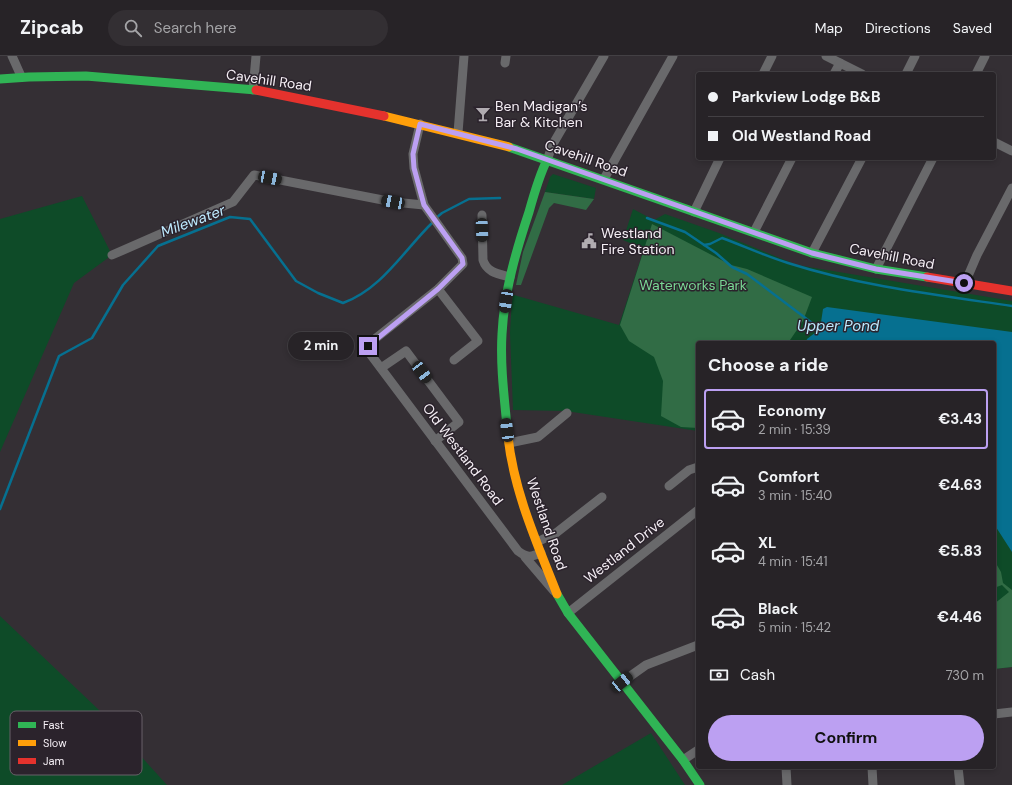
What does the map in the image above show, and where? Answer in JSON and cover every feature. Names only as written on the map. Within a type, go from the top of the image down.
[{"type":"main road","name":"Cavehill Road","points":[[0,79],[21,76],[92,77],[253,90],[356,109],[458,133],[517,149],[812,253],[876,269],[1012,291]]},
{"type":"main road","name":"Westland Road","points":[[547,160],[539,177],[516,251],[510,277],[502,334],[506,417],[509,443],[523,506],[558,597],[568,613],[683,760],[700,785]]},
{"type":"street","points":[[12,56],[21,76]]},
{"type":"street","points":[[253,90],[256,56]]},
{"type":"street","points":[[458,133],[464,56]]},
{"type":"street","points":[[547,160],[553,144],[604,56]]},
{"type":"street","points":[[604,179],[673,56]]},
{"type":"street","points":[[764,72],[772,56]]},
{"type":"street","points":[[826,56],[858,72]]},
{"type":"street","points":[[907,72],[915,56]]},
{"type":"street","points":[[977,72],[985,56]]},
{"type":"street","points":[[835,72],[840,63]]},
{"type":"street","name":"Old Westland Road","points":[[420,124],[413,154],[414,168],[424,205],[432,214],[462,258],[463,264],[438,289],[368,346],[368,351],[503,533],[558,597]]},
{"type":"street","points":[[996,143],[1012,151]]},
{"type":"street","points":[[694,212],[719,160]]},
{"type":"street","points":[[754,232],[791,160]]},
{"type":"street","points":[[812,253],[861,160]]},
{"type":"street","points":[[876,269],[932,160]]},
{"type":"street","points":[[112,255],[233,202],[254,175],[393,202],[424,205]]},
{"type":"street","points":[[964,283],[976,255],[1012,188]]},
{"type":"street","points":[[482,215],[483,260],[485,267],[491,272],[510,277]]},
{"type":"street","points":[[438,289],[478,341],[454,360]]},
{"type":"street","points":[[381,368],[406,351],[459,422],[435,441]]},
{"type":"street","points":[[509,443],[538,437],[567,413]]},
{"type":"street","points":[[670,486],[689,470],[696,467]]},
{"type":"street","points":[[537,542],[556,533],[602,497]]},
{"type":"street","name":"Westland Drive","points":[[568,613],[696,512]]},
{"type":"street","points":[[525,557],[533,557],[541,553]]},
{"type":"street","points":[[622,682],[646,665],[696,646]]},
{"type":"street","points":[[996,714],[1012,712]]},
{"type":"street","points":[[683,760],[696,751]]},
{"type":"street","points":[[786,769],[787,785]]},
{"type":"street","points":[[872,769],[873,785]]},
{"type":"street","points":[[958,769],[960,785]]},
{"type":"green space","points":[[553,174],[596,188],[594,199],[545,192],[550,177]]},
{"type":"green space","points":[[545,192],[594,199],[586,210],[554,203],[549,208],[521,285],[516,285],[523,252]]},
{"type":"green space","points":[[82,196],[112,255],[74,283],[0,452],[0,219]]},
{"type":"green space","name":"Waterworks Park","points":[[633,209],[654,220],[665,214],[719,233],[797,265],[1012,301],[1012,667],[996,669],[996,341],[696,341],[696,431],[566,411],[513,410],[510,333],[512,297],[514,295],[619,325],[644,249],[623,240]]},
{"type":"green space","points":[[652,224],[731,265],[747,269],[812,297],[803,321],[789,341],[696,341],[696,428],[681,427],[661,416],[663,381],[654,357],[629,341],[620,325]]},
{"type":"green space","points":[[996,563],[1001,572],[1003,583],[1012,590],[1012,667],[996,669],[996,602],[1009,592],[1002,585],[996,587]]},
{"type":"green space","points":[[0,616],[100,711],[10,711],[10,775],[142,775],[142,757],[167,785],[0,785]]},
{"type":"green space","points":[[651,733],[685,785],[562,785]]},
{"type":"water","name":"Upper Pond","points":[[827,307],[1012,332],[1012,552],[996,527],[996,341],[806,341],[820,329],[823,309]]},
{"type":"waterway","name":"Milewater","points":[[436,218],[442,213],[469,199],[500,198]]},
{"type":"waterway","name":"Milewater","points":[[0,509],[59,356],[92,338],[123,285],[158,246],[230,217],[250,219],[296,281],[318,293],[343,303],[357,297],[381,279],[433,222]]},
{"type":"waterway","points":[[647,218],[685,232],[716,253],[732,267],[747,274],[820,329]]},
{"type":"waterway","name":"Milewater","points":[[704,245],[710,244],[722,238],[779,260],[843,278],[927,294],[1012,306]]},
{"type":"traffic: fast","points":[[0,79],[86,76],[256,90]]},
{"type":"traffic: fast","points":[[509,147],[812,253],[876,269],[927,277]]},
{"type":"traffic: fast","points":[[508,437],[502,360],[502,334],[505,303],[511,272],[537,185],[547,160]]},
{"type":"traffic: fast","points":[[557,594],[568,613],[683,760],[700,785]]},
{"type":"traffic: slow","points":[[384,116],[509,147]]},
{"type":"traffic: slow","points":[[508,437],[515,478],[527,517],[557,594]]},
{"type":"traffic: jam","points":[[256,90],[384,116]]},
{"type":"traffic: jam","points":[[927,277],[1012,291]]},
{"type":"place","name":"Ben Madigan’s Bar & Kitchen","points":[[483,114]]},
{"type":"place","name":"Westland Fire Station","points":[[589,241]]},
{"type":"route","points":[[368,346],[371,342],[438,289],[460,269],[463,264],[462,258],[432,214],[424,205],[414,168],[413,154],[420,124],[517,149],[812,253],[876,269],[964,283]]}]
